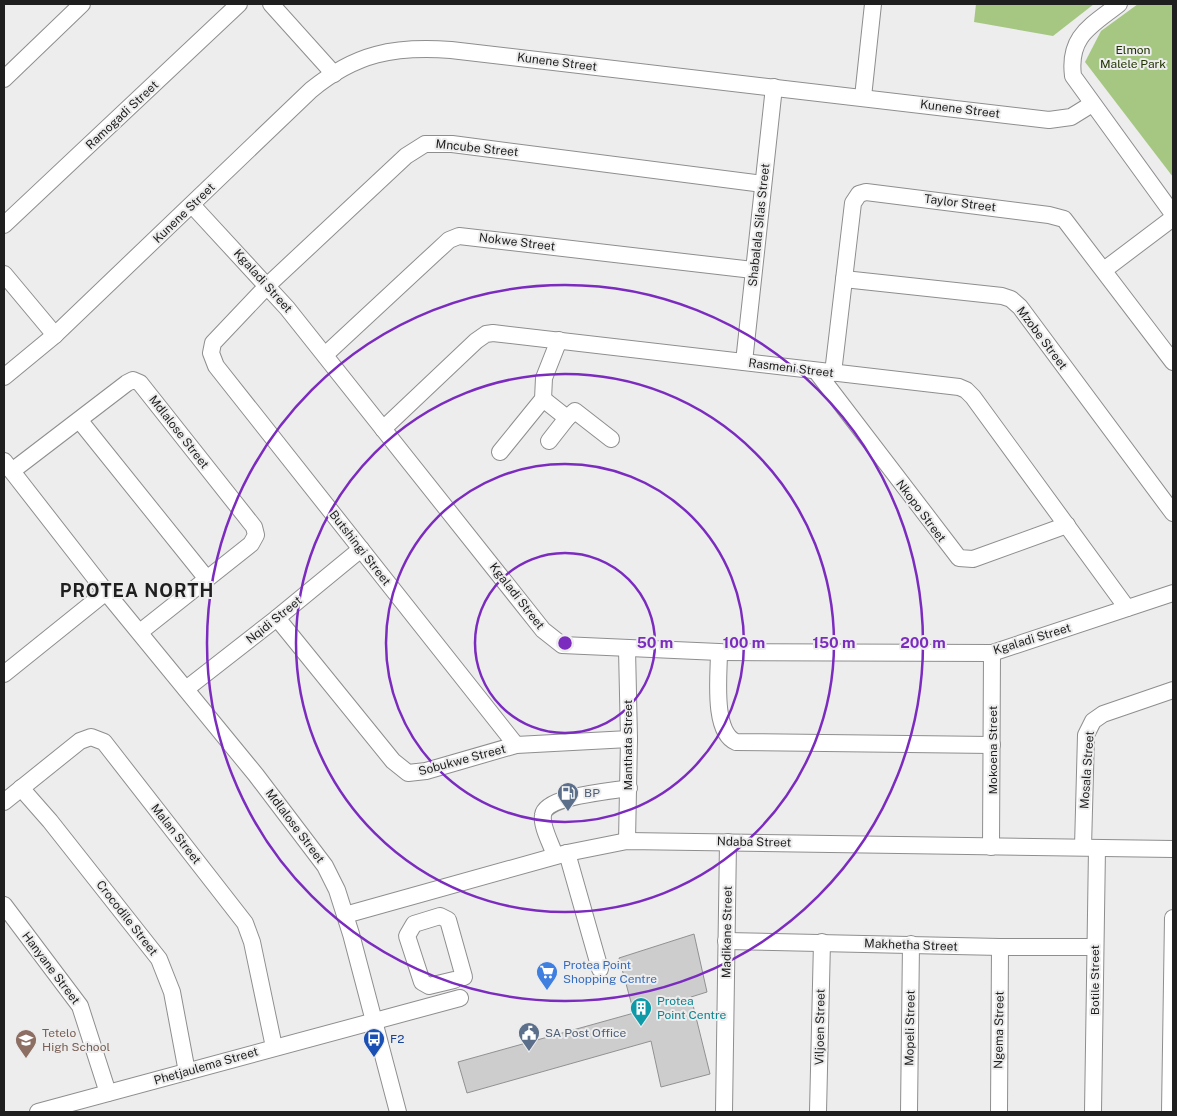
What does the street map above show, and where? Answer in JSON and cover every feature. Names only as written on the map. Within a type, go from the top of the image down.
[{"type":"street","points":[[4,79],[82,4]]},
{"type":"street","name":"Ramogadi Street","points":[[4,225],[239,4]]},
{"type":"street","points":[[270,4],[334,74]]},
{"type":"street","points":[[863,97],[873,4]]},
{"type":"street","points":[[1120,4],[1088,28],[1074,46],[1072,60],[1073,76],[1173,214]]},
{"type":"street","name":"Kunene Street","points":[[4,377],[55,335],[311,90],[351,63],[375,54],[423,47],[1049,120],[1071,117],[1092,104]]},
{"type":"street","name":"Shabalala Silas Street","points":[[744,362],[774,88]]},
{"type":"street","name":"Mncube Street","points":[[211,347],[219,334],[268,285],[406,156],[425,144],[452,144],[763,184]]},
{"type":"street","name":"Taylor Street","points":[[832,373],[853,203],[859,194],[866,192],[1060,217],[1069,223],[1173,362]]},
{"type":"street","name":"Kgaladi Street","points":[[192,205],[268,285],[543,630],[555,642],[568,647],[718,652],[992,653],[1173,593]]},
{"type":"street","points":[[1104,270],[1173,218]]},
{"type":"street","name":"Nokwe Street","points":[[325,355],[436,252],[450,240],[459,236],[753,270]]},
{"type":"street","points":[[4,274],[55,335]]},
{"type":"street","name":"Mzobe Street","points":[[844,279],[1002,296],[1011,299],[1020,307],[1173,513]]},
{"type":"street","name":"Rasmeni Street","points":[[383,429],[483,336],[497,333],[964,388],[973,397],[1127,608]]},
{"type":"street","points":[[500,452],[543,399],[542,384],[558,340]]},
{"type":"street","name":"Butshingi Street","points":[[211,347],[211,356],[216,366],[516,745]]},
{"type":"street","name":"Nkopo Street","points":[[816,371],[959,558],[973,559],[1067,525]]},
{"type":"street","name":"Mdlalose Street","points":[[140,632],[251,544],[256,537],[255,529],[140,383],[133,380],[80,421],[8,466],[106,592],[319,856],[332,877],[345,915],[398,1112]]},
{"type":"street","points":[[543,399],[567,418]]},
{"type":"street","points":[[549,441],[575,411],[610,439]]},
{"type":"street","points":[[80,421],[207,579]]},
{"type":"street","name":"Nqidi Street","points":[[186,689],[361,549]]},
{"type":"street","points":[[4,674],[106,592]]},
{"type":"street","name":"Sobukwe Street","points":[[277,618],[393,761],[404,770],[420,773],[516,745],[629,739]]},
{"type":"street","name":"Manthata Street","points":[[627,649],[629,739],[627,841]]},
{"type":"street","points":[[718,652],[721,724],[726,736],[736,742],[992,745]]},
{"type":"street","name":"Mokoena Street","points":[[991,846],[992,653]]},
{"type":"street","name":"Mosala Street","points":[[1090,848],[1086,735],[1091,724],[1103,714],[1173,690]]},
{"type":"street","name":"Malan Street","points":[[4,802],[80,741],[91,737],[104,742],[245,923],[252,942],[274,1047]]},
{"type":"street","name":"Crocodile Street","points":[[21,788],[124,913],[160,960],[172,992],[188,1072]]},
{"type":"street","points":[[600,969],[561,854],[543,822],[542,814],[552,804],[581,796],[629,788]]},
{"type":"street","name":"Ndaba Street","points":[[345,915],[561,854],[627,841],[1173,849]]},
{"type":"street","name":"Madikane Street","points":[[724,1112],[728,842]]},
{"type":"street","name":"Botile Street","points":[[1090,848],[1095,947],[1093,1112]]},
{"type":"street","name":"Hanyane Street","points":[[4,905],[80,1006],[108,1092]]},
{"type":"street","points":[[1170,1112],[1173,918]]},
{"type":"street","name":"Makhetha Street","points":[[726,941],[1000,947],[1095,947]]},
{"type":"street","name":"Viljoen Street","points":[[818,1112],[822,942]]},
{"type":"street","name":"Mopeli Street","points":[[909,1112],[911,944]]},
{"type":"street","name":"Ngema Street","points":[[999,1112],[1000,947]]},
{"type":"street","name":"Phetjaulema Street","points":[[38,1112],[460,998]]},
{"type":"green space","name":"Elmon Malele Park","points":[[976,4],[1094,4],[1053,36],[974,22]]},
{"type":"green space","name":"Elmon Malele Park","points":[[1138,4],[1173,4],[1173,177],[1085,62],[1101,31]]},
{"type":"building","name":"Protea Point Centre","points":[[694,934],[707,992],[691,997],[710,1074],[661,1087],[651,1041],[467,1093],[458,1062],[634,1013],[619,958]]},
{"type":"place","name":"BP","points":[[568,812]]},
{"type":"place","name":"Protea Point Shopping Centre","points":[[547,991]]},
{"type":"place","name":"Protea Point Centre","points":[[641,1027]]},
{"type":"place","name":"SA Post Office","points":[[529,1052]]},
{"type":"place","name":"F2","points":[[374,1058]]},
{"type":"place","name":"Tetelo High School","points":[[26,1059]]},
{"type":"district","name":"PROTEA NORTH","points":[[137,591]]}]
